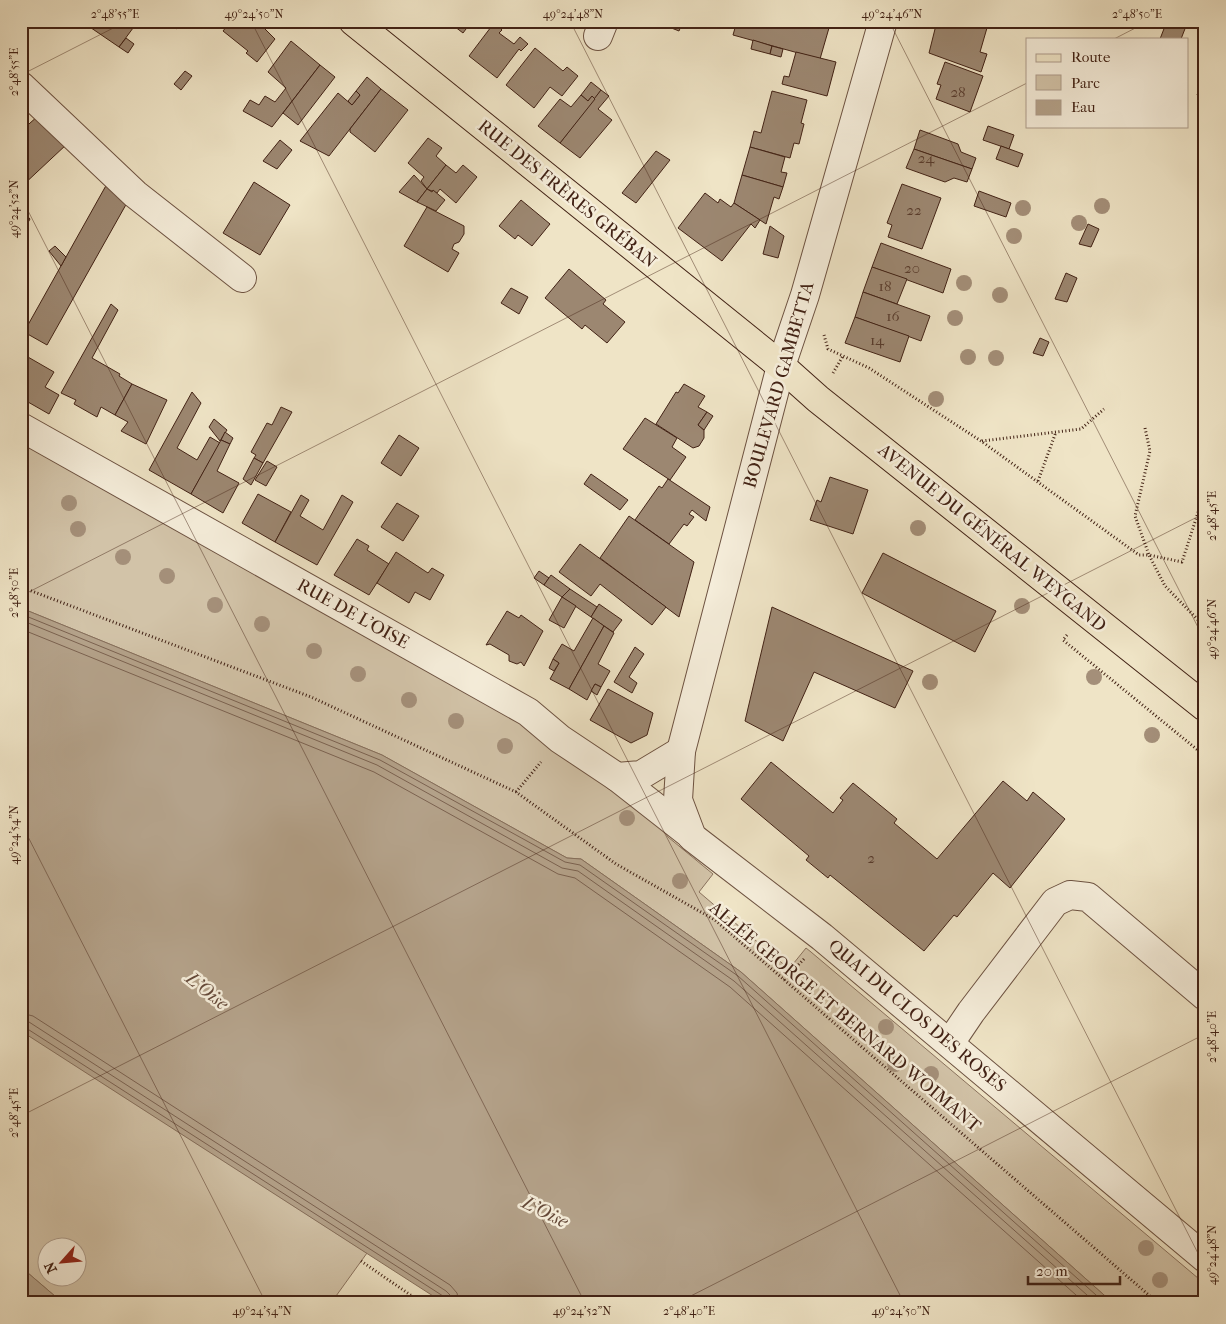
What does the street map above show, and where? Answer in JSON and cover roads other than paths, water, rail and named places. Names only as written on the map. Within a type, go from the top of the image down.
[{"type":"main road","name":"RUE DES FRÈRES GRÉBAN","points":[[353,21],[781,366]]},
{"type":"main road","name":"AVENUE DU GÉNÉRAL WEYGAND","points":[[781,366],[818,399],[1205,707]]},
{"type":"street","name":"BOULEVARD GAMBETTA","points":[[681,751],[781,366],[805,296],[883,21]]},
{"type":"street","points":[[21,86],[135,194],[242,278]]},
{"type":"street","name":"RUE DE L'OISE","points":[[21,427],[528,712],[560,739],[617,777]]},
{"type":"street","points":[[617,777],[641,775],[681,751]]},
{"type":"street","points":[[681,751],[678,800],[692,837]]},
{"type":"street","name":"QUAI DU CLOS DES ROSES","points":[[617,777],[822,937],[1205,1258]]},
{"type":"street","points":[[950,1043],[971,1012],[1055,902],[1070,895],[1088,897],[1205,996]]},
{"type":"water","name":"L'Oise","points":[[21,608],[382,755],[567,858],[581,859],[741,972],[1113,1303],[444,1303],[21,1031]]},
{"type":"water","points":[[21,1267],[38,1282],[38,1286],[43,1286],[63,1303],[21,1303]]}]
